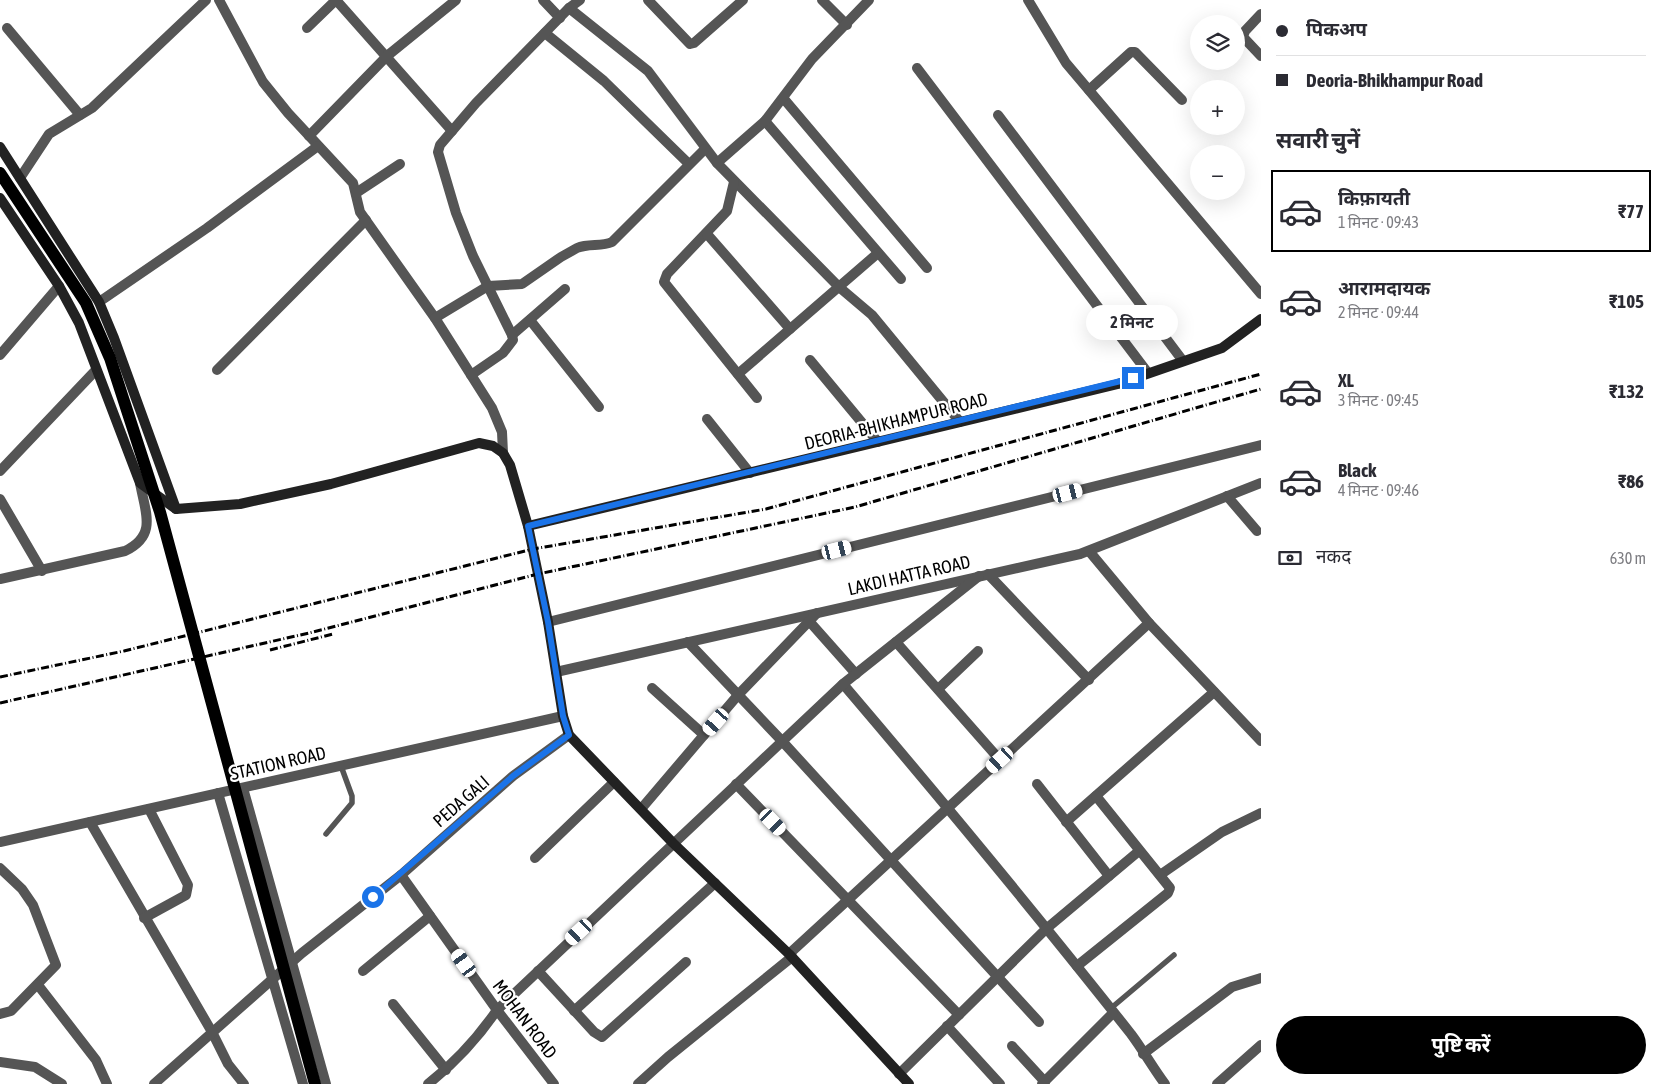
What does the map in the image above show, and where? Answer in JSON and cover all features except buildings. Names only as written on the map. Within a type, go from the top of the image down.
[{"type":"main road","points":[[0,147],[99,302],[118,347],[176,509]]},
{"type":"main road","points":[[0,173],[86,302],[110,358],[160,512],[315,1084]]},
{"type":"main road","points":[[0,198],[3,212],[59,286],[79,323],[140,483],[176,509],[240,504],[331,484],[479,443],[493,446],[503,453],[510,465],[528,526],[548,622],[563,716],[569,735],[673,843],[791,956],[909,1084]]},
{"type":"main road","name":"DEORIA-BHIKHAMPUR ROAD","points":[[528,526],[1118,384],[1222,348],[1261,319]]},
{"type":"street","points":[[20,178],[48,134],[101,100],[206,0]]},
{"type":"street","points":[[219,0],[263,82],[309,136],[353,183],[357,205],[366,220],[435,318],[499,422],[503,453]]},
{"type":"street","points":[[307,28],[336,0],[452,131]]},
{"type":"street","points":[[309,136],[387,56],[456,0]]},
{"type":"street","points":[[543,0],[560,18]]},
{"type":"street","points":[[471,374],[503,353],[512,340],[512,334],[488,286],[456,213],[438,158],[440,145],[476,103],[569,8],[580,0]]},
{"type":"street","points":[[648,0],[690,44],[694,43],[743,0]]},
{"type":"street","points":[[822,0],[847,25]]},
{"type":"street","points":[[717,163],[764,121],[784,99],[812,59],[847,25],[869,0]]},
{"type":"street","points":[[1028,0],[1066,63],[1261,294]]},
{"type":"street","points":[[569,8],[644,68],[717,163],[839,287],[872,315],[960,422]]},
{"type":"street","points":[[1261,14],[1245,31],[1243,37],[1261,56]]},
{"type":"street","points":[[8,28],[80,115]]},
{"type":"street","points":[[545,33],[604,82],[689,164]]},
{"type":"street","points":[[1089,90],[1131,52],[1135,52],[1182,100]]},
{"type":"street","points":[[917,68],[1148,373]]},
{"type":"street","points":[[784,99],[927,268]]},
{"type":"street","points":[[998,115],[1183,361]]},
{"type":"street","points":[[764,121],[901,279]]},
{"type":"street","points":[[99,302],[207,228],[318,146]]},
{"type":"street","points":[[435,318],[488,286],[517,286],[577,248],[612,242],[705,149]]},
{"type":"street","points":[[356,192],[400,164]]},
{"type":"street","points":[[734,182],[726,211],[667,274],[664,282],[758,398]]},
{"type":"street","points":[[217,370],[366,220]]},
{"type":"street","points":[[706,234],[790,329]]},
{"type":"street","points":[[738,374],[878,253]]},
{"type":"street","points":[[0,356],[59,286]]},
{"type":"street","points":[[512,334],[565,288]]},
{"type":"street","points":[[530,320],[599,407]]},
{"type":"street","points":[[810,360],[878,442]]},
{"type":"street","points":[[0,471],[96,370]]},
{"type":"street","points":[[707,419],[750,473]]},
{"type":"street","points":[[548,622],[1261,445]]},
{"type":"street","points":[[0,579],[125,551],[141,541],[148,524],[140,483]]},
{"type":"street","name":"LAKDI HATTA ROAD","points":[[556,672],[688,642],[813,617],[1089,551],[1261,483]]},
{"type":"street","points":[[1227,496],[1257,531]]},
{"type":"street","points":[[0,499],[42,571]]},
{"type":"street","points":[[1089,551],[1150,624],[1261,742]]},
{"type":"street","points":[[434,1082],[473,1044],[497,1010],[843,684],[984,575],[1089,680]]},
{"type":"street","points":[[641,810],[738,695],[813,617],[856,674]]},
{"type":"street","points":[[638,1084],[791,956],[890,860],[1150,624]]},
{"type":"street","points":[[688,642],[782,741],[1039,1022]]},
{"type":"street","points":[[896,642],[1000,760]]},
{"type":"street","points":[[938,689],[978,651]]},
{"type":"street","points":[[843,684],[948,807],[1077,966],[1132,1036],[1165,1084]]},
{"type":"street","points":[[652,688],[704,735]]},
{"type":"street","points":[[1066,822],[1214,692]]},
{"type":"street","name":"STATION ROAD","points":[[0,842],[563,716]]},
{"type":"street","name":"PEDA GALI","points":[[159,1082],[273,978],[401,875],[513,776],[569,735]]},
{"type":"street","points":[[534,858],[614,782]]},
{"type":"street","points":[[736,784],[959,1015]]},
{"type":"street","points":[[1037,784],[1109,876]]},
{"type":"street","points":[[243,788],[326,1084]]},
{"type":"street","points":[[218,794],[303,1084]]},
{"type":"street","points":[[1077,966],[1168,893],[1170,888],[1096,796]]},
{"type":"street","points":[[144,918],[186,895],[188,891],[188,885],[149,809]]},
{"type":"street","points":[[1160,875],[1222,832],[1261,812]]},
{"type":"street","points":[[90,822],[144,918],[212,1032],[228,1064],[244,1084]]},
{"type":"street","points":[[899,1074],[1046,929],[1139,851]]},
{"type":"street","points":[[0,868],[33,905],[56,960],[54,969],[38,985],[11,1011],[0,1014]]},
{"type":"street","name":"MOHAN ROAD","points":[[401,875],[497,1010],[554,1084]]},
{"type":"street","points":[[574,1011],[715,883]]},
{"type":"street","points":[[363,971],[430,916]]},
{"type":"street","points":[[538,971],[594,1032],[602,1037],[686,962]]},
{"type":"street","points":[[1143,1054],[1232,987],[1261,978]]},
{"type":"street","points":[[38,985],[96,1060],[107,1084]]},
{"type":"street","points":[[393,1004],[446,1070]]},
{"type":"street","points":[[1012,1046],[1044,1083],[1111,1011]]},
{"type":"street","points":[[947,1026],[1000,1084]]},
{"type":"street","points":[[1216,1084],[1261,1045]]},
{"type":"street","points":[[0,1062],[35,1066],[62,1084]]},
{"type":"lane","points":[[326,834],[352,803],[352,796],[341,766]]},
{"type":"lane","points":[[1111,1011],[1174,955]]},
{"type":"railway","points":[[0,677],[124,651],[533,549],[766,509],[1261,374]]},
{"type":"railway","points":[[0,703],[309,633],[538,574],[855,507],[1261,389]]},
{"type":"railway","points":[[270,650],[333,634]]},
{"type":"route","points":[[373,897],[401,875],[513,776],[569,735],[563,716],[548,622],[528,526],[1118,384],[1133,378]]}]
